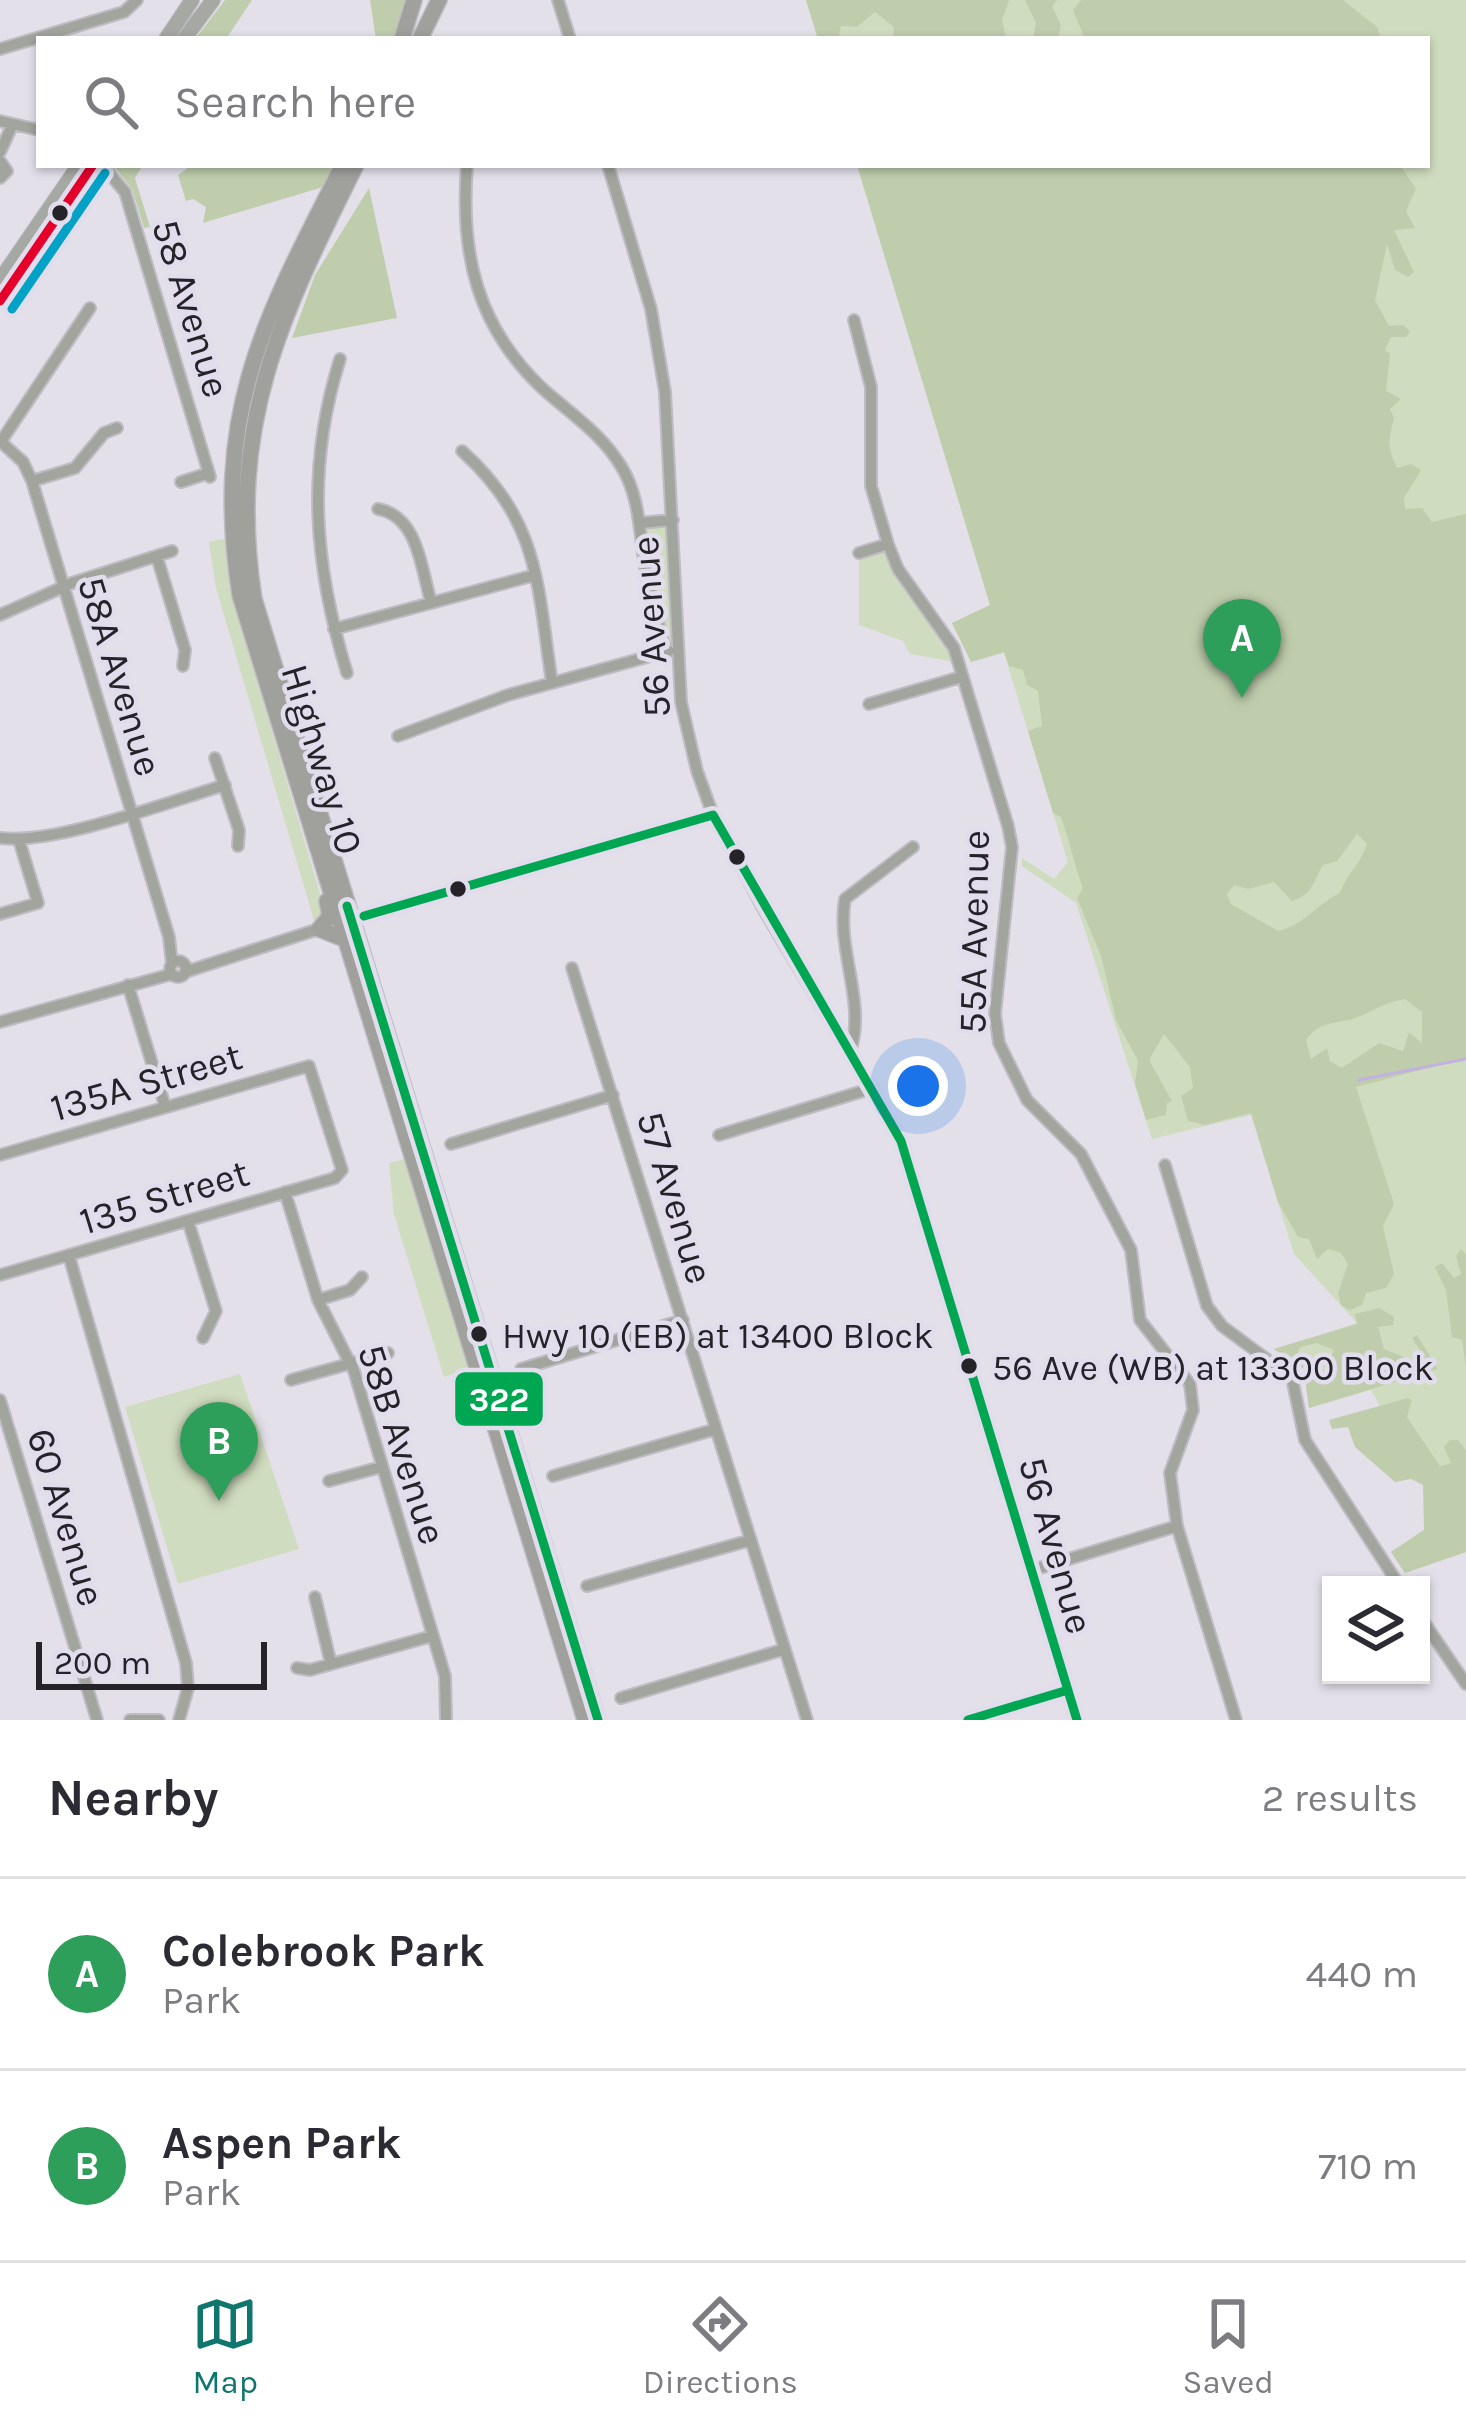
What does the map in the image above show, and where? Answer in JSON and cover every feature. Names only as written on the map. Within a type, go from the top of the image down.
[{"type":"highway","points":[[403,36],[414,0]]},
{"type":"highway","points":[[421,36],[439,0]]},
{"type":"highway","name":"Highway 10","points":[[342,168],[266,318],[245,378],[232,488],[245,618],[585,1720]]},
{"type":"highway","name":"Highway 10","points":[[355,168],[274,338],[253,412],[244,490],[254,599],[598,1720]]},
{"type":"highway","points":[[301,800],[330,911],[320,929],[345,939]]},
{"type":"highway","points":[[347,906],[364,916],[360,928],[388,1021],[386,1035]]},
{"type":"main road","points":[[168,36],[192,0]]},
{"type":"main road","points":[[186,36],[213,0]]},
{"type":"main road","points":[[0,280],[77,168]]},
{"type":"main road","points":[[0,302],[96,168]]},
{"type":"street","points":[[46,36],[124,12],[137,0]]},
{"type":"street","points":[[558,0],[569,36]]},
{"type":"street","points":[[0,50],[36,39]]},
{"type":"street","points":[[0,178],[7,171],[0,156],[6,124],[36,129]]},
{"type":"street","name":"58 Avenue","points":[[101,168],[125,192],[210,475],[182,482]]},
{"type":"street","points":[[398,736],[552,683],[672,651],[635,497],[610,451],[512,359],[482,309],[466,246],[467,168]]},
{"type":"street","name":"56 Avenue","points":[[609,168],[652,309],[664,392],[673,520],[672,651],[687,732],[713,815],[901,1141],[1078,1720]]},
{"type":"street","points":[[0,442],[90,308]]},
{"type":"street","name":"55A Avenue","points":[[854,320],[872,388],[871,486],[888,544],[898,568],[954,648],[1012,847],[995,1014],[999,1043],[1027,1100],[1081,1154],[1131,1250],[1140,1320],[1190,1384],[1192,1410],[1170,1473],[1177,1526],[1236,1720]]},
{"type":"street","points":[[340,359],[327,401],[315,488],[316,539],[347,673]]},
{"type":"street","points":[[32,481],[75,468],[104,434],[117,428]]},
{"type":"street","name":"58A Avenue","points":[[0,442],[23,463],[32,481],[178,967]]},
{"type":"street","points":[[462,451],[499,484],[518,513],[535,575],[552,683]]},
{"type":"street","points":[[378,508],[397,512],[408,524],[430,602]]},
{"type":"street","points":[[639,523],[673,520]]},
{"type":"street","points":[[859,553],[888,544]]},
{"type":"street","points":[[0,614],[63,587],[172,551]]},
{"type":"street","points":[[157,556],[184,650],[183,667]]},
{"type":"street","points":[[334,629],[535,575]]},
{"type":"street","points":[[869,704],[961,676]]},
{"type":"street","points":[[215,758],[239,830],[238,846]]},
{"type":"street","points":[[0,838],[19,840],[225,785]]},
{"type":"street","points":[[364,916],[713,815]]},
{"type":"street","points":[[0,914],[38,903],[19,840]]},
{"type":"street","points":[[850,1052],[859,1027],[842,939],[844,899],[913,847]]},
{"type":"street","points":[[0,1022],[320,929]]},
{"type":"street","name":"57 Avenue","points":[[572,968],[807,1720]]},
{"type":"street","points":[[128,986],[165,1106]]},
{"type":"street","name":"135A Street","points":[[0,1155],[309,1066],[342,1170]]},
{"type":"street","points":[[719,1135],[873,1088]]},
{"type":"street","points":[[451,1144],[613,1095]]},
{"type":"street","points":[[1165,1165],[1207,1306],[1222,1326],[1292,1378],[1305,1440],[1393,1576]]},
{"type":"street","name":"135 Street","points":[[0,1275],[335,1178],[342,1170]]},
{"type":"street","name":"58B Avenue","points":[[285,1192],[317,1300],[350,1362],[447,1683],[446,1720]]},
{"type":"street","points":[[188,1221],[216,1311],[203,1338]]},
{"type":"street","points":[[68,1256],[186,1663],[188,1688],[179,1720]]},
{"type":"street","points":[[317,1300],[350,1290],[362,1277]]},
{"type":"street","points":[[521,1369],[683,1320]]},
{"type":"street","points":[[291,1380],[388,1353]]},
{"type":"street","name":"60 Avenue","points":[[0,1401],[97,1720]]},
{"type":"street","points":[[553,1476],[716,1429]]},
{"type":"street","points":[[329,1481],[381,1467]]},
{"type":"street","points":[[1033,1570],[1177,1526]]},
{"type":"street","points":[[587,1586],[751,1540]]},
{"type":"street","points":[[315,1597],[332,1664]]},
{"type":"street","points":[[1430,1631],[1466,1684]]},
{"type":"street","points":[[297,1668],[332,1664],[432,1636]]},
{"type":"street","points":[[621,1698],[785,1649]]},
{"type":"street","points":[[968,1720],[1068,1690]]},
{"type":"street","points":[[130,1720],[159,1720]]},
{"type":"green space","points":[[225,0],[252,0],[228,36],[197,36]]},
{"type":"green space","points":[[370,0],[406,0],[395,36],[376,36]]},
{"type":"green space","points":[[806,0],[1466,0],[1466,1552],[1405,1573],[1391,1552],[1443,1517],[1371,1390],[1309,1408],[1304,1369],[1274,1349],[1357,1323],[1294,1254],[1251,1115],[1152,1139],[1076,903],[1022,866],[1022,858],[1054,879],[1068,862],[1004,653],[971,662],[952,623],[990,605],[858,168],[1430,168],[1430,36],[817,36]]},
{"type":"green space","points":[[806,0],[1009,0],[1002,20],[1005,36],[893,36],[894,27],[875,12],[857,27],[841,26],[839,36],[817,36]]},
{"type":"green space","points":[[1025,0],[1057,0],[1052,6],[1061,25],[1059,36],[1034,36],[1036,23]]},
{"type":"green space","points":[[1081,0],[1343,0],[1377,27],[1380,36],[1084,36],[1073,10]]},
{"type":"green space","points":[[115,168],[141,168],[135,178],[150,227],[144,228],[132,189]]},
{"type":"green space","points":[[188,168],[332,168],[323,187],[203,223],[206,207],[193,199],[186,201],[178,175]]},
{"type":"green space","points":[[858,168],[1402,168],[1416,189],[1406,211],[1415,228],[1394,230],[1414,272],[1408,277],[1395,270],[1387,244],[1375,300],[1389,326],[1403,325],[1410,331],[1406,337],[1391,337],[1385,350],[1390,354],[1386,391],[1401,399],[1390,409],[1394,418],[1390,448],[1397,468],[1411,464],[1421,470],[1404,498],[1405,509],[1422,508],[1432,522],[1466,514],[1466,1058],[1356,1087],[1394,1204],[1383,1226],[1394,1274],[1386,1288],[1366,1293],[1362,1305],[1350,1310],[1341,1305],[1338,1293],[1348,1264],[1341,1253],[1328,1249],[1317,1259],[1309,1239],[1298,1237],[1278,1202],[1251,1113],[1205,1125],[1188,1121],[1181,1096],[1193,1088],[1190,1067],[1164,1034],[1149,1060],[1172,1101],[1167,1103],[1166,1115],[1146,1120],[1135,1083],[1138,1061],[1116,1020],[1101,956],[1077,898],[1083,888],[1067,835],[1061,817],[1053,813],[1028,731],[1042,726],[1038,691],[1027,685],[1023,670],[1009,666],[1004,652],[971,662],[952,623],[990,605]],"holes":[[[1357,834],[1367,844],[1340,893],[1278,931],[1231,904],[1227,894],[1234,885],[1248,889],[1274,882],[1292,901],[1312,887],[1323,865],[1337,861]],[[1405,999],[1422,1012],[1422,1043],[1409,1032],[1403,1051],[1379,1043],[1342,1068],[1330,1061],[1327,1048],[1311,1059],[1306,1040],[1318,1028]]]},
{"type":"green space","points":[[369,188],[397,318],[292,338],[315,275]]},
{"type":"green space","points":[[668,526],[674,643],[667,644],[643,527]]},
{"type":"green space","points":[[227,538],[242,630],[324,907],[324,918],[316,927],[216,588],[209,542]]},
{"type":"green space","points":[[886,545],[941,628],[955,662],[910,654],[903,641],[859,625],[859,559]]},
{"type":"green space","points":[[408,1158],[471,1369],[444,1377],[394,1214],[389,1163]]},
{"type":"green space","points":[[1461,1249],[1466,1254],[1466,1368],[1462,1340],[1452,1337],[1446,1290],[1435,1267],[1442,1263],[1454,1278],[1461,1274],[1456,1256]]},
{"type":"green space","points":[[1379,1308],[1394,1317],[1393,1325],[1378,1327],[1384,1349],[1416,1362],[1424,1357],[1412,1338],[1417,1335],[1438,1369],[1309,1408],[1304,1369],[1274,1349],[1357,1324],[1355,1314]],"holes":[[[1316,1343],[1334,1350],[1327,1365],[1330,1376],[1322,1379],[1315,1369],[1305,1367],[1298,1353],[1300,1347]]]},
{"type":"green space","points":[[240,1374],[299,1549],[178,1584],[125,1407]]},
{"type":"green space","points":[[1412,1400],[1407,1417],[1440,1466],[1451,1463],[1444,1447],[1450,1440],[1458,1440],[1466,1450],[1466,1552],[1405,1573],[1391,1552],[1424,1530],[1423,1485],[1411,1479],[1395,1482],[1355,1447],[1348,1427],[1332,1429],[1329,1420]]},
{"type":"waterway","points":[[1359,1080],[1466,1059]]},
{"type":"transit line","points":[[0,301],[91,168]]},
{"type":"transit line","points":[[12,309],[105,173]]},
{"type":"transit line","name":"322","points":[[364,916],[713,815],[901,1141],[1077,1720]]},
{"type":"transit line","name":"322","points":[[347,906],[598,1720]]},
{"type":"transit line","name":"322","points":[[968,1720],[1068,1690]]},
{"type":"place","name":"Colebrook Park","points":[[1242,698]]},
{"type":"place","name":"Hwy 10 (EB) at 13400 Block","points":[[479,1334]]},
{"type":"place","name":"56 Ave (WB) at 13300 Block","points":[[969,1366]]},
{"type":"place","name":"Aspen Park","points":[[219,1501]]}]
